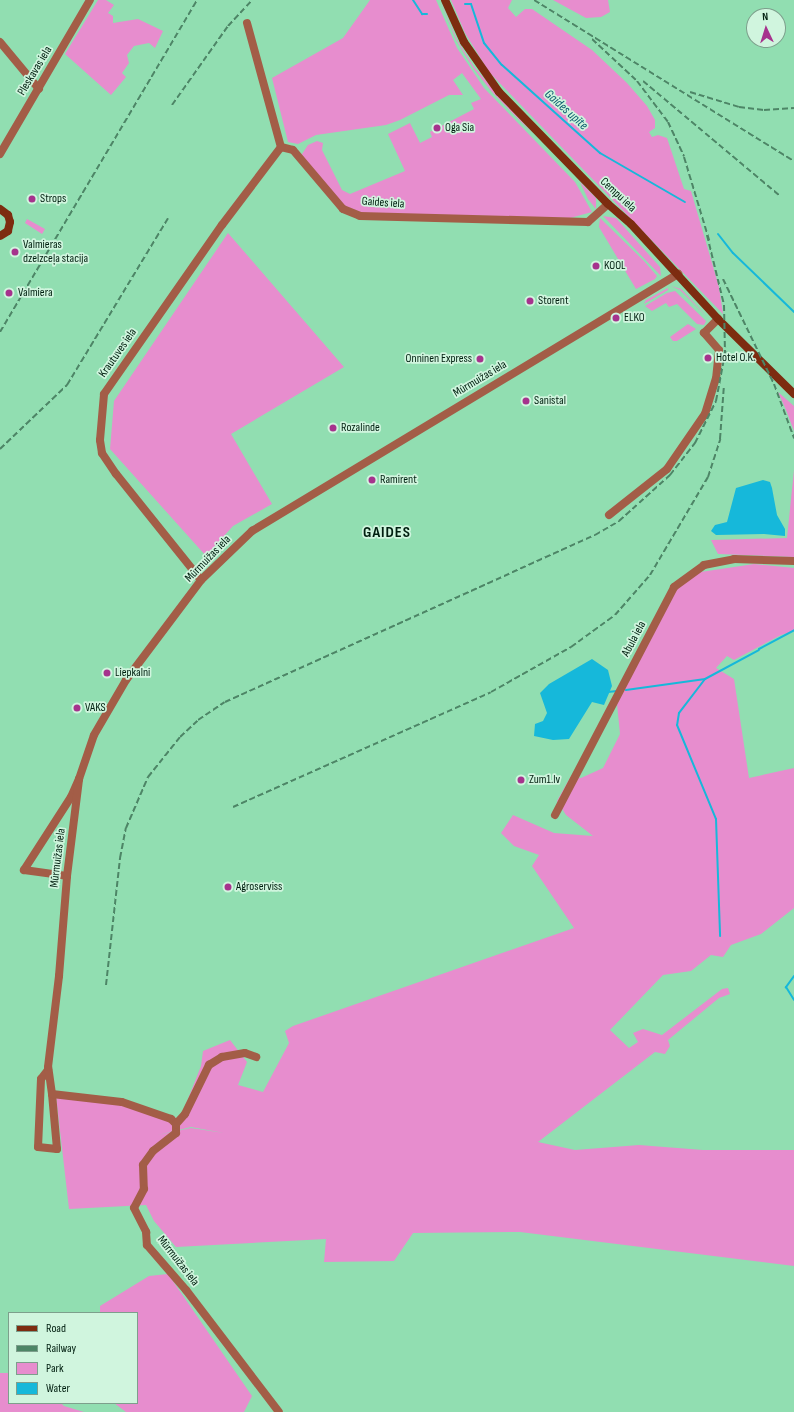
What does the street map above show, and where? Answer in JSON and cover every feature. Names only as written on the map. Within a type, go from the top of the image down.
[{"type":"main road","name":"Cempu iela","points":[[445,0],[464,42],[499,92],[608,204],[631,224],[678,274],[718,320],[794,394]]},
{"type":"main road","points":[[0,209],[8,215],[10,222],[8,231],[0,236]]},
{"type":"street","name":"Pleskavas iela","points":[[0,154],[90,0]]},
{"type":"street","points":[[247,23],[281,146]]},
{"type":"street","points":[[0,42],[39,89]]},
{"type":"street","name":"Gaides iela","points":[[281,146],[292,150],[343,209],[360,216],[588,222],[608,204]]},
{"type":"street","name":"Krautuves iela","points":[[201,580],[116,474],[102,453],[100,440],[104,394],[222,225],[281,146]]},
{"type":"street","name":"Mūrmuižas iela","points":[[48,1070],[41,1079],[38,1147],[57,1149],[52,1094],[48,1070],[67,876],[79,779],[94,736],[126,680],[201,580],[252,531],[678,274]]},
{"type":"street","points":[[609,515],[667,469],[705,414],[716,379],[718,350],[704,332],[718,320]]},
{"type":"street","name":"Abula iela","points":[[555,815],[674,587],[704,565],[734,559],[794,561]]},
{"type":"street","points":[[67,876],[24,870],[71,797],[79,779]]},
{"type":"street","points":[[52,1094],[122,1102],[171,1118],[176,1124],[185,1114],[208,1065],[222,1057],[245,1053],[256,1056]]},
{"type":"street","name":"Mūrmuižas iela","points":[[176,1124],[176,1133],[153,1151],[143,1165],[144,1189],[134,1208],[146,1232],[148,1246],[186,1290],[280,1412]]},
{"type":"green space","points":[[98,0],[106,0],[114,5],[108,13],[113,16],[113,23],[138,19],[163,31],[155,48],[149,43],[134,46],[127,55],[129,63],[122,73],[126,77],[111,95],[65,54]]},
{"type":"green space","points":[[370,0],[436,0],[457,48],[484,88],[575,182],[592,212],[570,218],[363,213],[345,206],[303,159],[302,154],[308,145],[317,141],[323,143],[322,150],[342,190],[350,194],[405,171],[388,134],[410,123],[420,143],[432,137],[430,132],[474,109],[471,103],[481,99],[462,73],[453,80],[463,95],[449,95],[400,120],[386,125],[316,135],[298,144],[288,142],[272,78],[343,38]]},
{"type":"green space","points":[[440,0],[457,40],[474,67],[533,134],[492,92],[473,68],[456,40]]},
{"type":"green space","points":[[451,0],[512,0],[508,8],[516,17],[525,9],[532,9],[592,50],[627,83],[647,106],[655,120],[655,128],[649,132],[652,137],[658,135],[667,138],[684,189],[691,191],[719,287],[723,314],[489,72],[465,33]]},
{"type":"green space","points":[[553,0],[608,0],[610,12],[601,17],[586,18]]},
{"type":"green space","points":[[580,182],[596,198],[596,209],[588,199]]},
{"type":"green space","points":[[603,216],[616,218],[660,267],[661,276]]},
{"type":"green space","points":[[600,218],[644,261],[657,276],[655,279],[636,289],[599,227]]},
{"type":"green space","points":[[27,219],[45,229],[42,234],[25,223]]},
{"type":"green space","points":[[228,233],[344,367],[231,434],[272,504],[233,526],[206,556],[110,449],[114,401]]},
{"type":"green space","points":[[671,286],[681,289],[707,317],[680,290]]},
{"type":"green space","points":[[668,288],[668,290],[644,304],[646,300]]},
{"type":"green space","points":[[675,291],[706,321],[704,325],[697,324],[677,304],[669,307],[666,303],[652,311],[645,306],[667,293]]},
{"type":"green space","points":[[688,324],[696,329],[677,341],[673,341],[670,337]]},
{"type":"green space","points":[[778,392],[794,406],[794,431],[786,410]]},
{"type":"green space","points":[[794,470],[794,557],[718,554],[711,540],[787,538]]},
{"type":"green space","points":[[754,564],[794,568],[794,631],[781,635],[734,660],[727,656],[716,668],[734,679],[749,778],[794,768],[794,908],[761,934],[731,945],[723,957],[711,955],[691,971],[663,975],[610,1030],[629,1048],[638,1042],[633,1033],[643,1029],[662,1035],[722,989],[728,988],[730,994],[719,998],[668,1040],[670,1046],[665,1054],[655,1052],[538,1142],[575,1150],[639,1145],[703,1150],[794,1150],[794,1266],[520,1232],[413,1233],[394,1261],[324,1262],[326,1239],[176,1247],[154,1221],[146,1205],[69,1209],[56,1096],[118,1102],[180,1119],[201,1066],[203,1051],[230,1040],[247,1062],[238,1085],[263,1092],[289,1043],[285,1031],[293,1026],[574,928],[532,866],[539,855],[514,846],[501,833],[513,815],[554,833],[593,836],[566,815],[557,801],[571,776],[581,778],[603,768],[620,734],[617,704],[676,589],[694,573]],"holes":[[[191,1127],[224,1133],[191,1128],[158,1135]]]},
{"type":"green space","points":[[168,1274],[252,1396],[244,1412],[126,1412],[115,1404],[138,1404],[138,1312],[100,1312],[100,1306],[149,1276]]},
{"type":"green space","points":[[0,1373],[8,1373],[8,1404],[62,1404],[84,1412],[0,1412]]},
{"type":"water","points":[[763,480],[770,482],[777,515],[785,529],[785,536],[764,534],[716,535],[711,531],[715,525],[727,522],[736,488]]},
{"type":"water","points":[[592,659],[608,670],[612,686],[604,705],[592,702],[569,739],[553,740],[534,736],[535,724],[543,721],[547,713],[540,693],[549,684]]},
{"type":"waterway","name":"Gaides upīte","points":[[413,0],[422,14],[427,14]]},
{"type":"waterway","name":"Gaides upīte","points":[[465,4],[471,4],[484,43],[502,65],[600,153],[685,202]]},
{"type":"waterway","name":"Gaides upīte","points":[[718,234],[733,253],[794,312]]},
{"type":"waterway","points":[[759,649],[794,630]]},
{"type":"waterway","points":[[705,679],[759,650]]},
{"type":"waterway","points":[[626,690],[705,679],[679,713],[677,725],[716,819],[720,936]]},
{"type":"waterway","points":[[608,692],[617,691]]},
{"type":"waterway","points":[[794,976],[786,987],[794,1000]]},
{"type":"railway","points":[[0,332],[197,0]]},
{"type":"railway","points":[[172,105],[228,26],[252,0]]},
{"type":"railway","points":[[534,0],[794,161]]},
{"type":"railway","points":[[592,39],[637,81],[668,122],[684,157],[709,240]]},
{"type":"railway","points":[[643,81],[780,196]]},
{"type":"railway","points":[[690,92],[739,107],[764,110],[794,108]]},
{"type":"railway","points":[[0,449],[67,385],[168,218]]},
{"type":"railway","points":[[707,235],[724,305],[725,353]]},
{"type":"railway","points":[[723,279],[774,384],[794,438]]},
{"type":"railway","points":[[106,985],[120,858],[126,828],[148,777],[180,737],[198,720],[225,702],[595,535],[619,521],[670,475],[695,443],[716,401],[726,348]]},
{"type":"railway","points":[[233,807],[491,692],[571,647],[615,615],[650,575],[708,477],[720,439],[724,385]]},
{"type":"place","name":"Oga Sia","points":[[437,128]]},
{"type":"place","name":"Strops","points":[[32,199]]},
{"type":"place","name":"Valmieras dzelzceļa stacija","points":[[15,252]]},
{"type":"place","name":"KOOL","points":[[596,266]]},
{"type":"place","name":"Valmiera","points":[[9,293]]},
{"type":"place","name":"Storent","points":[[530,301]]},
{"type":"place","name":"ELKO","points":[[616,318]]},
{"type":"place","name":"Hotel O.K.","points":[[708,358]]},
{"type":"place","name":"Onninen Express","points":[[480,359]]},
{"type":"place","name":"Sanistal","points":[[526,401]]},
{"type":"place","name":"Rozalinde","points":[[333,428]]},
{"type":"place","name":"Ramirent","points":[[372,480]]},
{"type":"place","name":"Liepkalni","points":[[107,673]]},
{"type":"place","name":"VAKS","points":[[77,708]]},
{"type":"place","name":"Zum1.lv","points":[[521,780]]},
{"type":"place","name":"Agroserviss","points":[[228,887]]},
{"type":"district","name":"GAIDES","points":[[387,533]]}]
